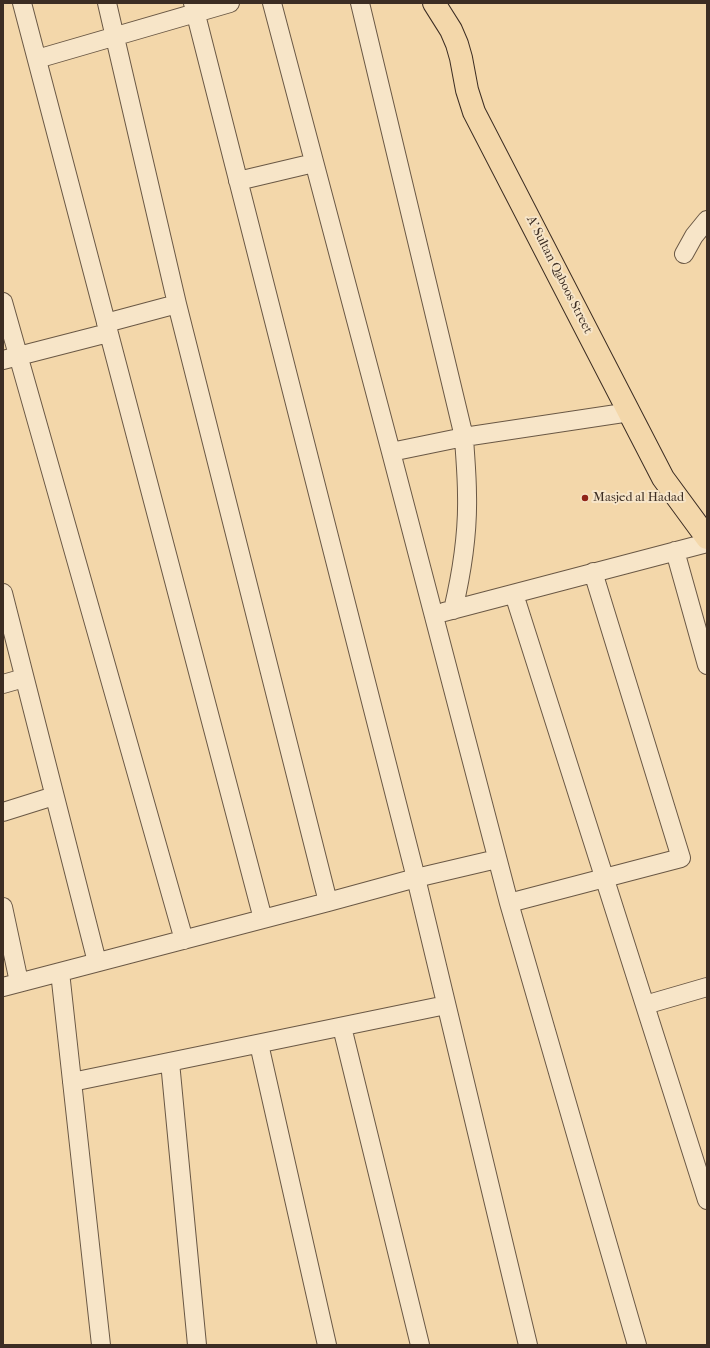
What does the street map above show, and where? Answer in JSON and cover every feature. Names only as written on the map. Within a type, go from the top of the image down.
[{"type":"main road","name":"A' Sultan Qaboos Street","points":[[434,3],[451,30],[457,44],[462,58],[467,90],[474,112],[663,478],[707,538]]},
{"type":"street","points":[[22,3],[263,919]]},
{"type":"street","points":[[107,3],[177,304],[328,902]]},
{"type":"street","points":[[37,59],[115,36],[194,8],[230,3]]},
{"type":"street","points":[[272,3],[392,452],[497,859],[637,1345]]},
{"type":"street","points":[[360,3],[464,437],[467,495],[466,528],[460,583],[453,610]]},
{"type":"street","points":[[194,8],[416,878],[528,1345]]},
{"type":"street","points":[[238,182],[314,163]]},
{"type":"street","points":[[684,254],[694,236],[707,220]]},
{"type":"street","points":[[3,302],[11,358],[184,940]]},
{"type":"street","points":[[11,358],[177,304]]},
{"type":"street","points":[[392,452],[464,437],[630,412]]},
{"type":"street","points":[[434,615],[707,543]]},
{"type":"street","points":[[675,551],[707,665]]},
{"type":"street","points":[[509,903],[681,858],[593,572]]},
{"type":"street","points":[[3,593],[97,962]]},
{"type":"street","points":[[514,594],[707,1200]]},
{"type":"street","points":[[3,684],[24,678]]},
{"type":"street","points":[[3,812],[54,796]]},
{"type":"street","points":[[3,907],[11,985],[416,878],[497,859]]},
{"type":"street","points":[[60,972],[101,1345]]},
{"type":"street","points":[[645,1005],[707,987]]},
{"type":"street","points":[[72,1082],[446,1005]]},
{"type":"street","points":[[342,1027],[420,1345]]},
{"type":"street","points":[[259,1044],[327,1345]]},
{"type":"street","points":[[170,1062],[196,1345]]},
{"type":"place","name":"Masjed al Hadad","points":[[585,498]]}]
